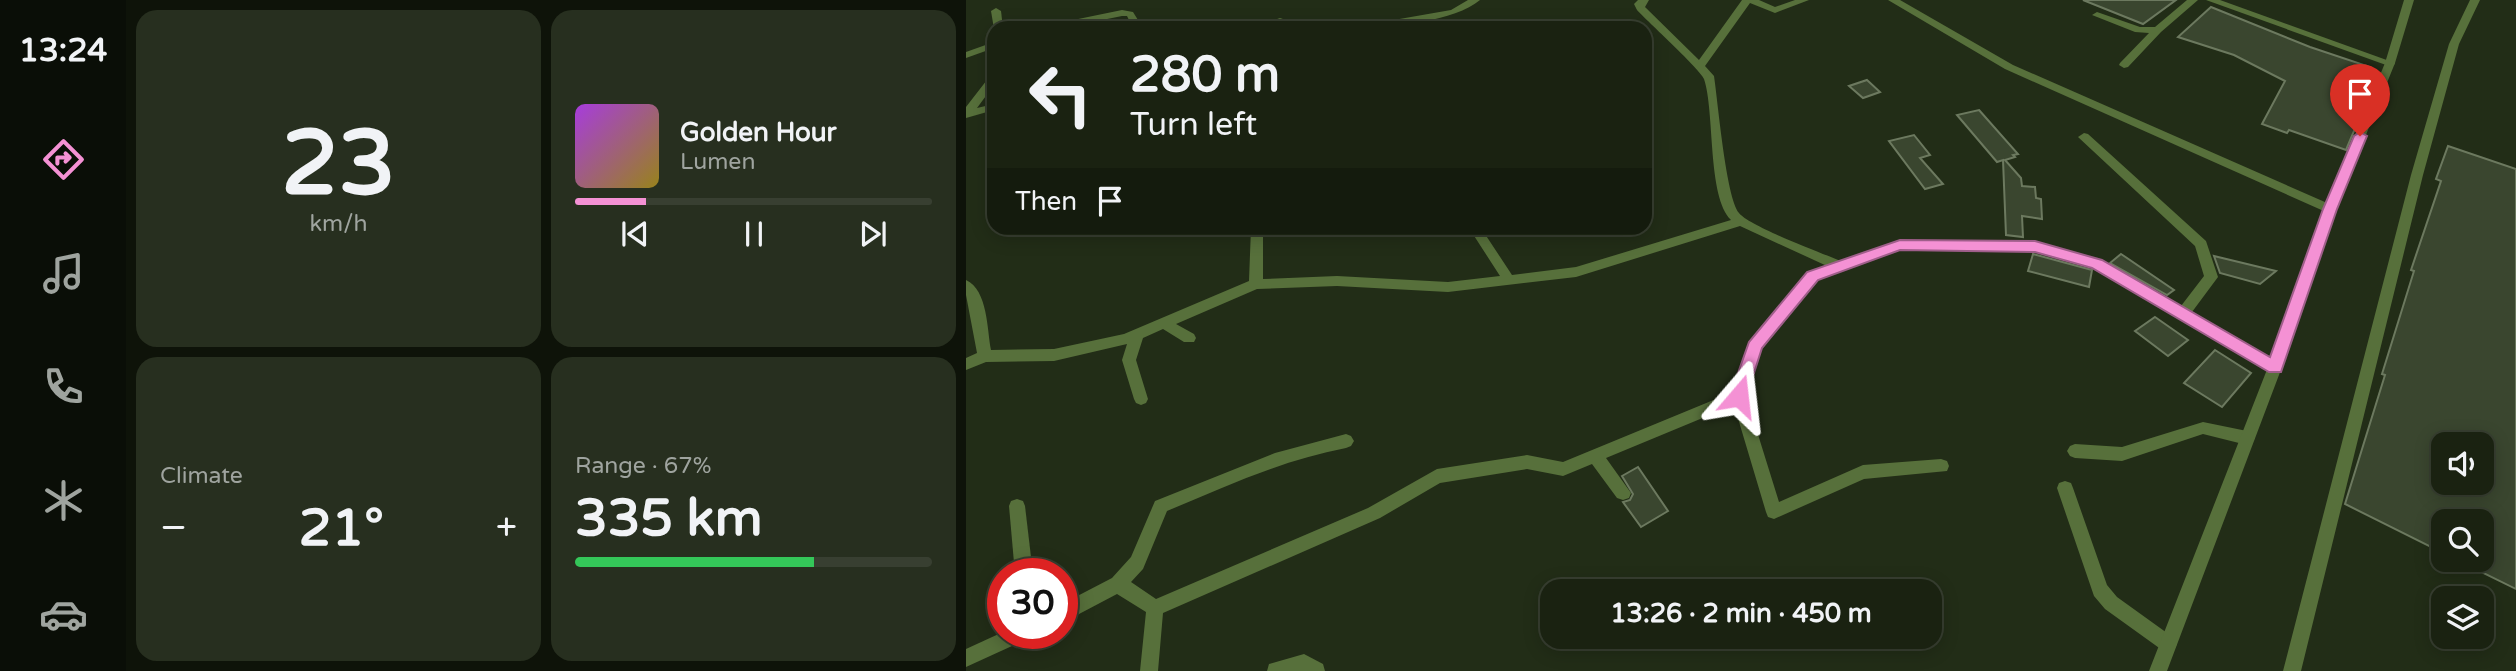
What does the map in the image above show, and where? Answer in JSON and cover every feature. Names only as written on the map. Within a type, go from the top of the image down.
[{"type":"street","points":[[1416,21],[1454,12],[1475,0]]},
{"type":"street","points":[[1644,0],[1639,4],[1640,8],[1709,76],[1723,184],[1733,215],[1750,227],[1840,266]]},
{"type":"street","points":[[1700,66],[1749,0],[1774,10],[1804,0]]},
{"type":"street","points":[[1893,0],[2009,67],[2330,209]]},
{"type":"street","points":[[2124,65],[2157,30],[2193,0]]},
{"type":"street","points":[[2211,0],[2390,63]]},
{"type":"street","points":[[2241,11],[2253,0]]},
{"type":"street","points":[[2158,671],[2275,367],[2330,209],[2390,63],[2409,0]]},
{"type":"street","points":[[2292,671],[2417,175],[2454,44],[2476,0]]},
{"type":"street","points":[[996,11],[997,21]]},
{"type":"street","points":[[1085,21],[1122,13],[1130,14],[1134,21]]},
{"type":"street","points":[[2097,15],[2139,30],[2157,30]]},
{"type":"street","points":[[966,55],[987,48]]},
{"type":"street","points":[[966,114],[987,87]]},
{"type":"street","points":[[966,114],[987,109]]},
{"type":"street","points":[[2084,137],[2201,244],[2211,277],[2183,314]]},
{"type":"street","points":[[966,364],[985,356],[1054,355],[1137,334],[1256,285],[1337,281],[1448,287],[1576,272],[1742,221]]},
{"type":"street","points":[[1256,285],[1257,235]]},
{"type":"street","points":[[1480,235],[1509,280]]},
{"type":"street","points":[[1941,466],[1863,472],[1774,512],[1739,396],[1754,346],[1812,276],[1900,245],[2035,246],[2097,264],[2275,367]]},
{"type":"street","points":[[966,285],[975,298],[985,356]]},
{"type":"street","points":[[1164,323],[1189,338]]},
{"type":"street","points":[[1137,334],[1129,360],[1141,399]]},
{"type":"street","points":[[1155,608],[1374,513],[1437,476],[1527,462],[1563,469],[1739,396]]},
{"type":"street","points":[[2075,451],[2122,454],[2203,428],[2248,438]]},
{"type":"street","points":[[1078,605],[1118,584],[1137,563],[1161,506],[1275,458],[1310,447],[1346,441]]},
{"type":"street","points":[[1595,456],[1623,493]]},
{"type":"street","points":[[2065,488],[2100,590],[2111,603],[2168,644]]},
{"type":"street","points":[[1017,506],[1022,558]]},
{"type":"street","points":[[1118,584],[1155,608]]},
{"type":"street","points":[[1149,671],[1155,608]]},
{"type":"street","points":[[966,658],[987,648]]},
{"type":"street","points":[[1276,671],[1304,663],[1315,671]]},
{"type":"building","points":[[2083,0],[2176,0],[2143,24]]},
{"type":"building","points":[[2211,7],[2310,47],[2370,67],[2351,109],[2362,112],[2346,150],[2289,130],[2287,133],[2262,124],[2285,81],[2234,55],[2178,37]]},
{"type":"building","points":[[1867,80],[1880,92],[1863,98],[1849,86]]},
{"type":"building","points":[[1979,110],[2018,154],[2005,160],[2021,178],[2022,186],[2035,187],[2036,198],[2041,199],[2042,219],[2022,216],[2023,237],[2006,235],[2003,160],[1997,162],[1957,115]]},
{"type":"building","points":[[1914,135],[1930,155],[1920,158],[1943,184],[1925,189],[1889,141]]},
{"type":"building","points":[[2448,146],[2516,169],[2516,589],[2481,572],[2494,572],[2494,509],[2431,509],[2431,547],[2345,504],[2385,375],[2382,374],[2414,271],[2411,270],[2441,181],[2436,179]]},
{"type":"building","points":[[2033,254],[2092,270],[2089,287],[2028,271]]},
{"type":"building","points":[[2121,254],[2174,290],[2167,295],[2110,263]]},
{"type":"building","points":[[2214,256],[2276,271],[2260,284],[2220,273]]},
{"type":"building","points":[[2155,317],[2188,340],[2168,356],[2135,331]]},
{"type":"building","points":[[2215,350],[2251,373],[2222,407],[2184,383]]},
{"type":"building","points":[[1638,467],[1668,511],[1641,527],[1623,502],[1630,500],[1633,494],[1622,476]]},
{"type":"route","points":[[1739,396],[1754,346],[1812,276],[1900,245],[2035,246],[2097,264],[2275,367],[2330,209],[2360,136]]}]
